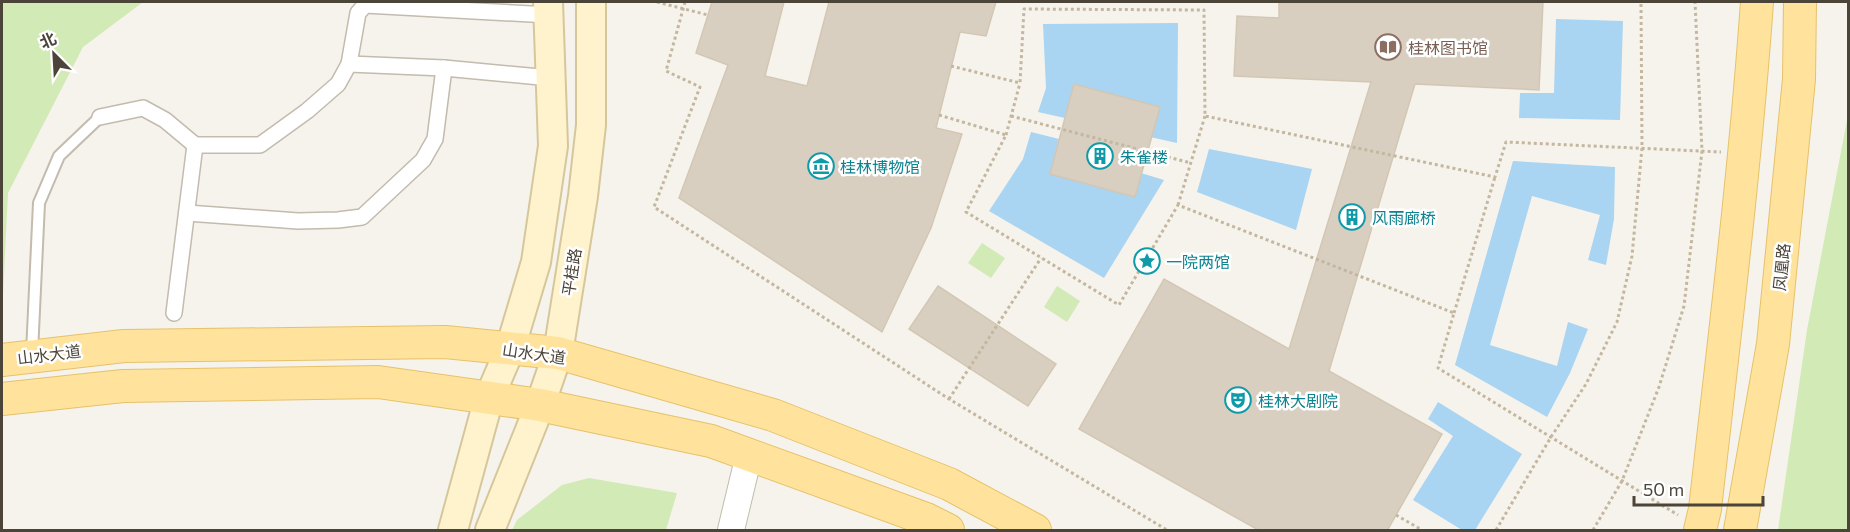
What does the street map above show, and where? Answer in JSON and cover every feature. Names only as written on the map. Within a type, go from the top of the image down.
[{"type":"main road","name":"平桂路","points":[[490,531],[558,353],[584,196],[591,125],[591,2]]},
{"type":"main road","points":[[1701,530],[1708,485],[1744,153],[1757,2]]},
{"type":"main road","name":"凤凰路","points":[[1740,531],[1773,344],[1799,79],[1800,2]]},
{"type":"main road","points":[[453,531],[489,398],[510,349],[538,250],[553,146],[548,8]]},
{"type":"main road","name":"山水大道","points":[[17,358],[124,346],[446,342],[558,353],[773,415],[950,484],[1035,531]]},
{"type":"main road","points":[[2,399],[123,386],[378,382],[540,405],[711,441],[926,519],[948,531]]},
{"type":"street","points":[[100,117],[143,108],[165,120],[195,145],[260,145],[284,130],[338,84],[349,64],[358,13],[365,4],[548,8]]},
{"type":"street","points":[[349,64],[551,78]]},
{"type":"street","points":[[186,213],[298,221],[362,217],[423,160],[435,139],[444,69]]},
{"type":"street","points":[[174,313],[195,145]]},
{"type":"street","points":[[731,531],[749,455]]},
{"type":"lane","points":[[17,358],[39,203],[59,156],[100,117]]},
{"type":"path","points":[[657,2],[708,15]]},
{"type":"path","points":[[685,2],[666,71],[700,87],[654,207],[950,399],[1167,531]]},
{"type":"path","points":[[1496,531],[1551,437],[1586,384],[1617,322],[1632,256],[1642,148],[1641,2]]},
{"type":"path","points":[[1593,531],[1622,481],[1659,387],[1684,306],[1702,151],[1695,2]]},
{"type":"path","points":[[1024,9],[1204,10],[1205,116],[1178,205],[1119,305],[966,212],[1006,135],[1011,116],[1020,83],[1024,9]]},
{"type":"path","points":[[951,66],[1020,83]]},
{"type":"path","points":[[939,116],[1006,135]]},
{"type":"path","points":[[1011,116],[1191,163]]},
{"type":"path","points":[[1205,116],[1495,177]]},
{"type":"path","points":[[1701,530],[1438,368],[1506,142],[1744,153]]},
{"type":"path","points":[[1178,205],[1454,313]]},
{"type":"path","points":[[950,399],[1041,258]]},
{"type":"path","points":[[1396,515],[1422,531]]},
{"type":"green space","points":[[2,2],[143,2],[83,47],[8,193],[2,315]]},
{"type":"green space","points":[[1848,115],[1848,530],[1778,530],[1807,330]]},
{"type":"green space","points":[[982,243],[1005,258],[991,278],[968,263]]},
{"type":"green space","points":[[1057,286],[1080,301],[1067,322],[1044,307]]},
{"type":"green space","points":[[589,478],[677,493],[666,530],[512,530],[517,520],[562,485]]},
{"type":"water","points":[[1556,19],[1623,21],[1620,120],[1519,118],[1520,93],[1554,93]]},
{"type":"water","points":[[1178,23],[1177,143],[1038,112],[1046,88],[1043,24]]},
{"type":"water","points":[[1031,132],[1059,139],[1050,174],[1134,197],[1141,173],[1164,180],[1104,278],[989,211],[1023,159]]},
{"type":"water","points":[[1209,149],[1312,169],[1296,230],[1197,192]]},
{"type":"water","points":[[1513,161],[1615,167],[1614,219],[1606,265],[1588,260],[1600,215],[1532,196],[1490,345],[1557,366],[1568,322],[1588,329],[1570,373],[1547,417],[1455,365]]},
{"type":"water","points":[[1438,402],[1522,454],[1475,530],[1462,530],[1413,500],[1453,436],[1428,419]]},
{"type":"building","name":"桂林博物馆","points":[[712,2],[784,2],[765,76],[807,86],[829,2],[996,2],[986,36],[960,32],[936,128],[962,134],[931,228],[882,332],[679,198],[728,65],[696,53]]},
{"type":"building","points":[[1279,2],[1543,2],[1539,90],[1415,84],[1329,371],[1442,434],[1387,531],[1260,531],[1079,429],[1164,279],[1289,349],[1371,82],[1234,76],[1237,16],[1279,18]]},
{"type":"building","name":"朱雀楼","points":[[1074,84],[1160,107],[1135,197],[1050,174]]},
{"type":"building","points":[[938,286],[1056,364],[1028,406],[909,329]]},
{"type":"place","name":"桂林图书馆","points":[[1388,47]]},
{"type":"place","name":"朱雀楼","points":[[1100,156]]},
{"type":"place","name":"桂林博物馆","points":[[821,166]]},
{"type":"place","name":"风雨廊桥","points":[[1352,217]]},
{"type":"place","name":"一院两馆","points":[[1147,261]]},
{"type":"place","name":"桂林大剧院","points":[[1238,400]]}]
